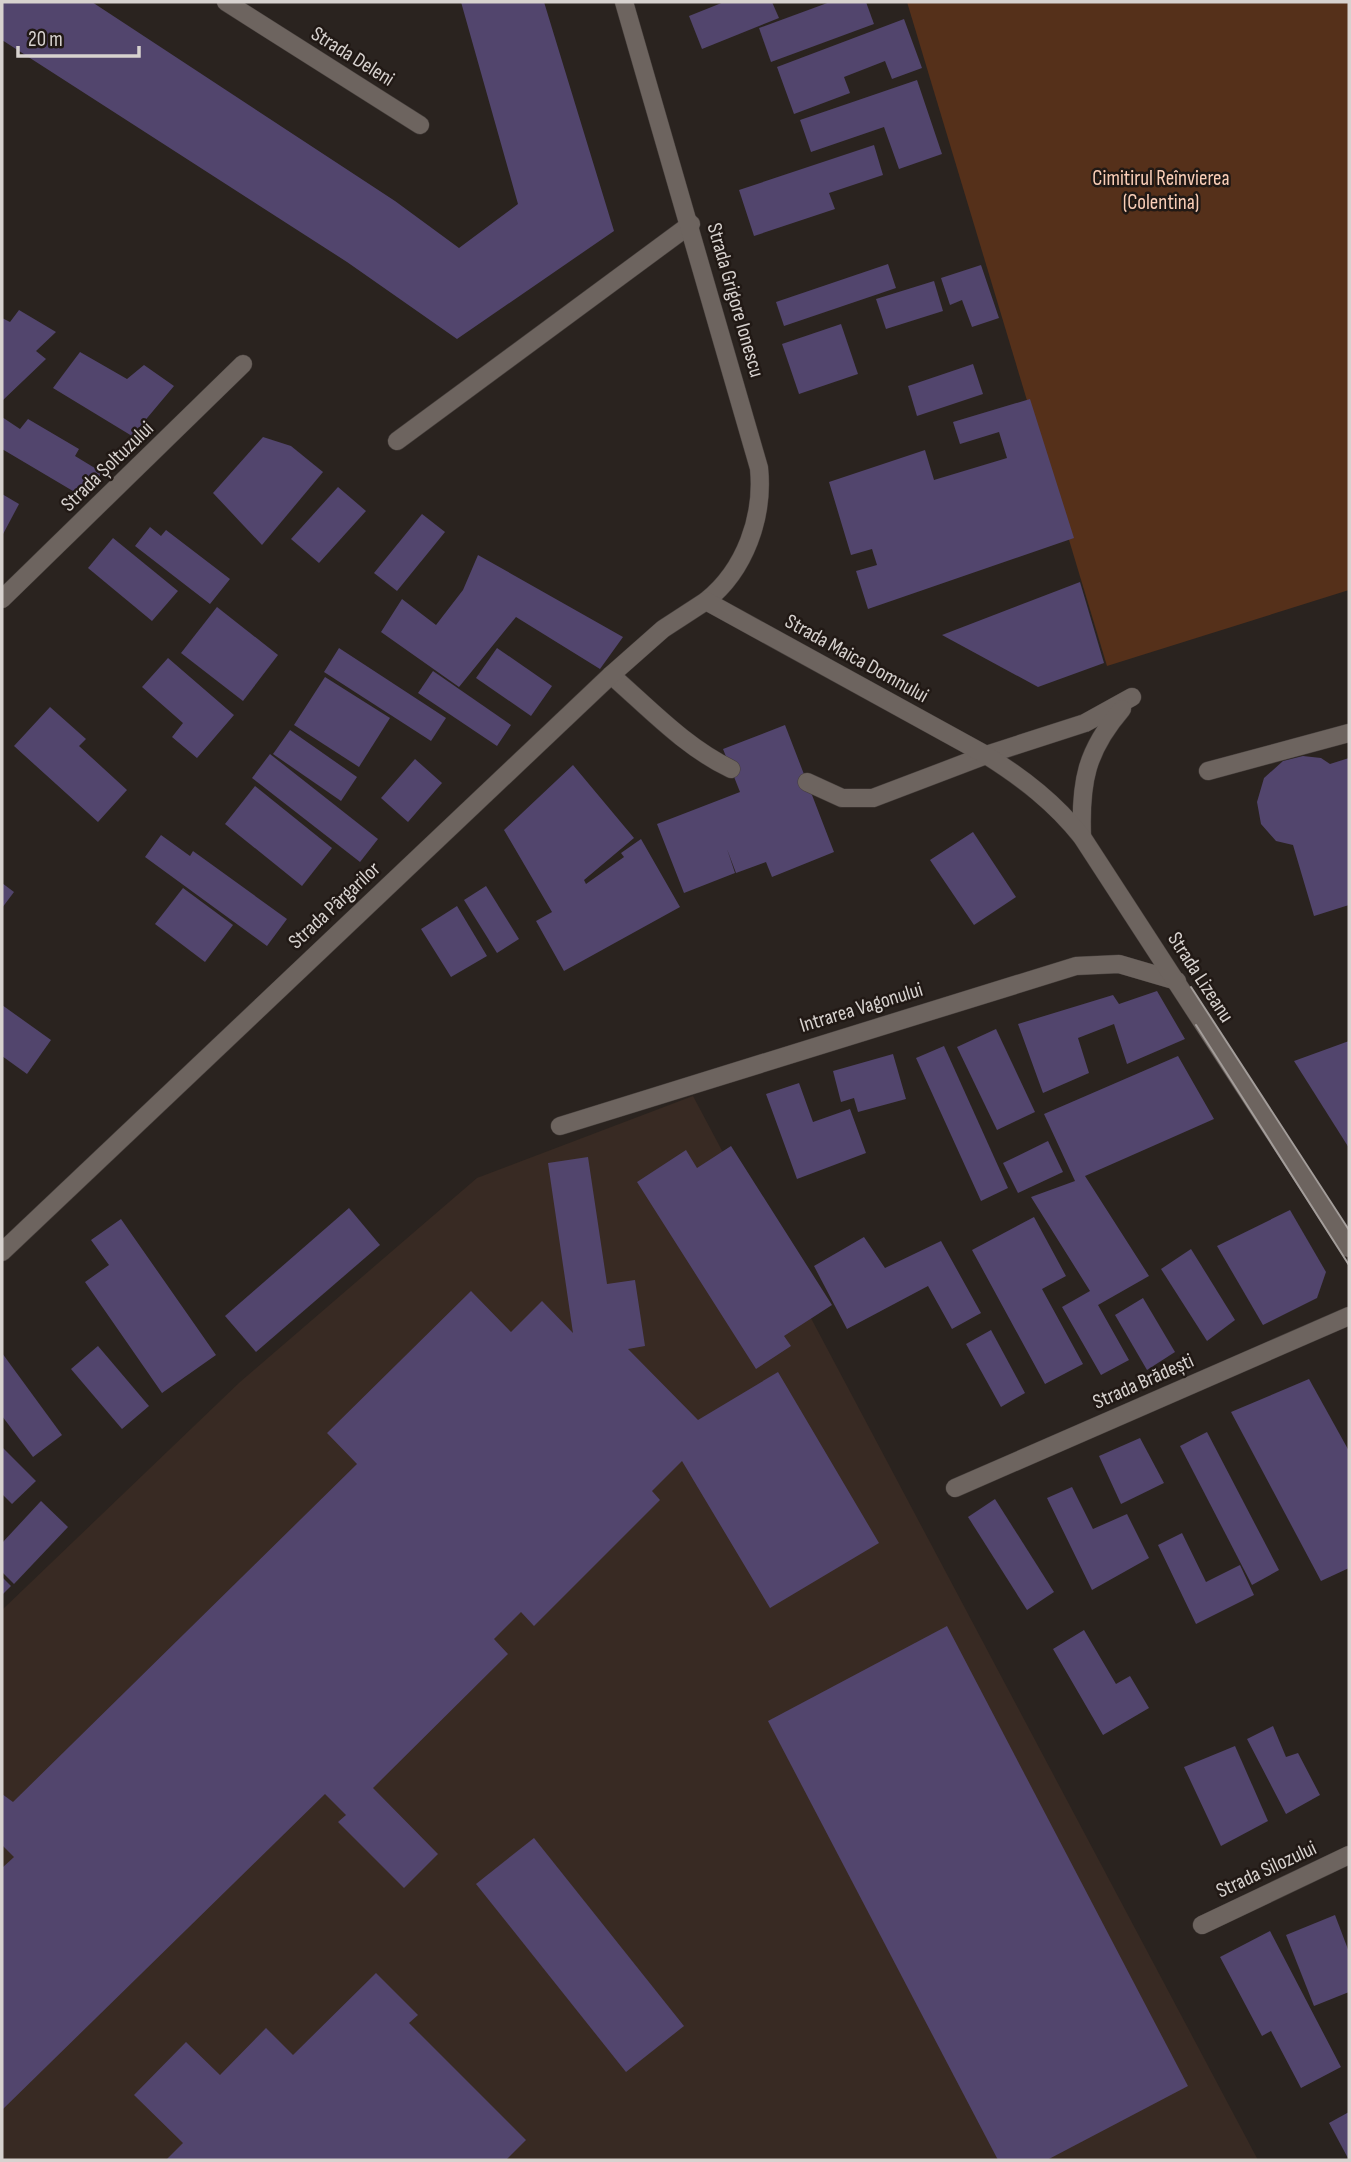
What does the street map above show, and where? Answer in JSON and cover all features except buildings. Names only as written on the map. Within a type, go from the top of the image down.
[{"type":"street","name":"Strada Deleni","points":[[226,2],[420,125]]},
{"type":"street","name":"Strada Grigore Ionescu","points":[[624,2],[691,224],[759,468],[761,486],[756,525],[745,550],[706,601]]},
{"type":"street","points":[[397,441],[691,224]]},
{"type":"street","name":"Strada Șoltuzului","points":[[2,599],[243,364]]},
{"type":"street","name":"Strada Pârgarilor","points":[[2,1252],[611,675],[648,642],[706,601]]},
{"type":"street","name":"Strada Maica Domnului","points":[[706,601],[986,755]]},
{"type":"street","points":[[611,675],[677,734],[713,761],[731,769]]},
{"type":"street","points":[[807,782],[842,797],[873,798],[986,755],[1085,723],[1132,697],[1106,727],[1093,749],[1085,771],[1083,837]]},
{"type":"street","points":[[1208,771],[1349,733]]},
{"type":"street","name":"Strada Lizeanu","points":[[986,755],[1041,793],[1083,837],[1349,1248]]},
{"type":"street","name":"Intrarea Vagonului","points":[[560,1126],[1076,966],[1119,964],[1177,981]]},
{"type":"street","name":"Strada Brădești","points":[[955,1488],[1349,1316]]},
{"type":"street","name":"Strada Silozului","points":[[1202,1924],[1349,1855]]},
{"type":"shaded area","points":[[693,1096],[1258,2160],[2,2160],[2,1610],[240,1382],[477,1178]]},
{"type":"green space","name":"Cimitirul Reînvierea (Colentina)","points":[[907,2],[1349,2],[1349,590],[1107,666]]},
{"type":"tram line","points":[[1191,987],[1349,1230]]},
{"type":"tram line","points":[[1196,1025],[1349,1265]]}]
